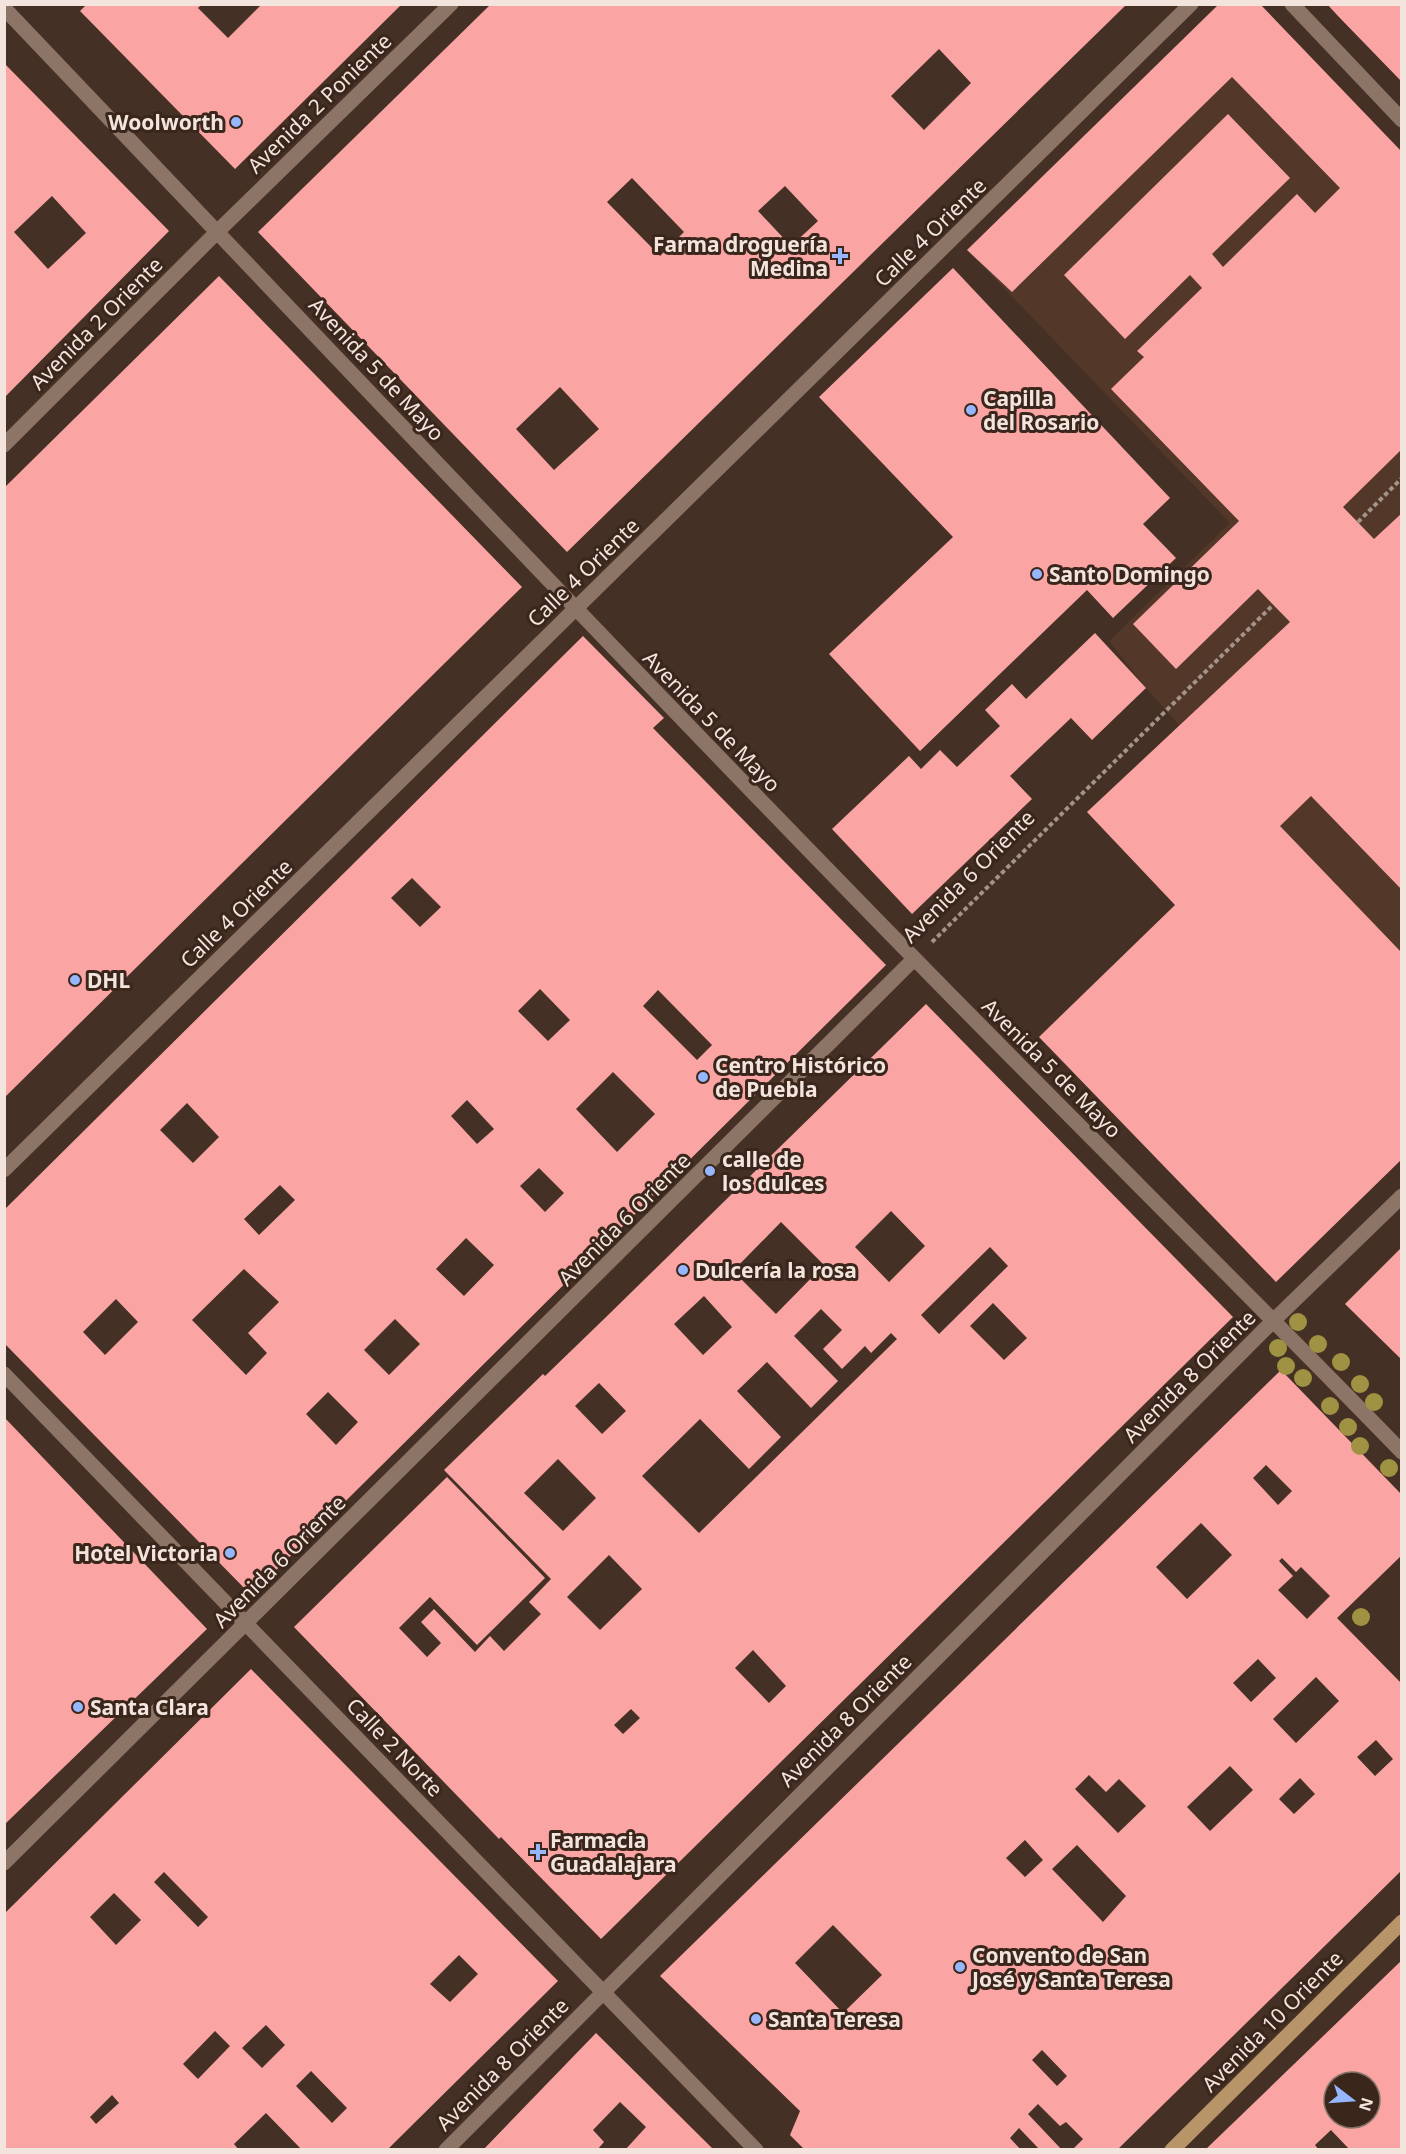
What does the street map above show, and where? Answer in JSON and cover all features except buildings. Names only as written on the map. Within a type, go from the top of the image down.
[{"type":"main road","name":"Avenida 10 Oriente","points":[[1172,2150],[1401,1922]]},
{"type":"street","name":"Avenida 2 Poniente","points":[[217,232],[451,4]]},
{"type":"street","name":"Calle 4 Oriente","points":[[4,1170],[1191,4]]},
{"type":"street","points":[[1292,4],[1401,120]]},
{"type":"street","name":"Avenida 5 de Mayo","points":[[4,8],[575,609],[914,959],[1274,1320],[1401,1452]]},
{"type":"street","name":"Avenida 2 Oriente","points":[[4,445],[217,232]]},
{"type":"street","name":"Avenida 6 Oriente","points":[[4,1863],[914,959]]},
{"type":"street","name":"Avenida 8 Oriente","points":[[446,2150],[1274,1320],[1401,1196]]},
{"type":"street","name":"Calle 2 Norte","points":[[4,1374],[756,2150]]},
{"type":"path","points":[[1358,522],[1401,478]]},
{"type":"path","name":"Avenida 6 Oriente","points":[[914,959],[1274,605]]},
{"type":"shaded area","points":[[1219,5],[1401,152],[1401,953],[1186,917],[1087,812],[1179,725],[1109,641],[1230,523],[967,250]]},
{"type":"place","name":"Woolworth","points":[[236,122]]},
{"type":"place","name":"Farma droguería Medina","points":[[840,256]]},
{"type":"place","name":"Capilla del Rosario","points":[[971,410]]},
{"type":"place","name":"Santo Domingo","points":[[1037,574]]},
{"type":"place","name":"DHL","points":[[75,980]]},
{"type":"place","name":"Centro Histórico de Puebla","points":[[703,1077]]},
{"type":"place","name":"calle de los dulces","points":[[710,1171]]},
{"type":"place","name":"Dulcería la rosa","points":[[683,1270]]},
{"type":"place","name":"Hotel Victoria","points":[[230,1553]]},
{"type":"place","name":"Santa Clara","points":[[78,1707]]},
{"type":"place","name":"Farmacia Guadalajara","points":[[538,1852]]},
{"type":"place","name":"Convento de San José y Santa Teresa","points":[[960,1967]]},
{"type":"place","name":"Santa Teresa","points":[[756,2019]]}]
